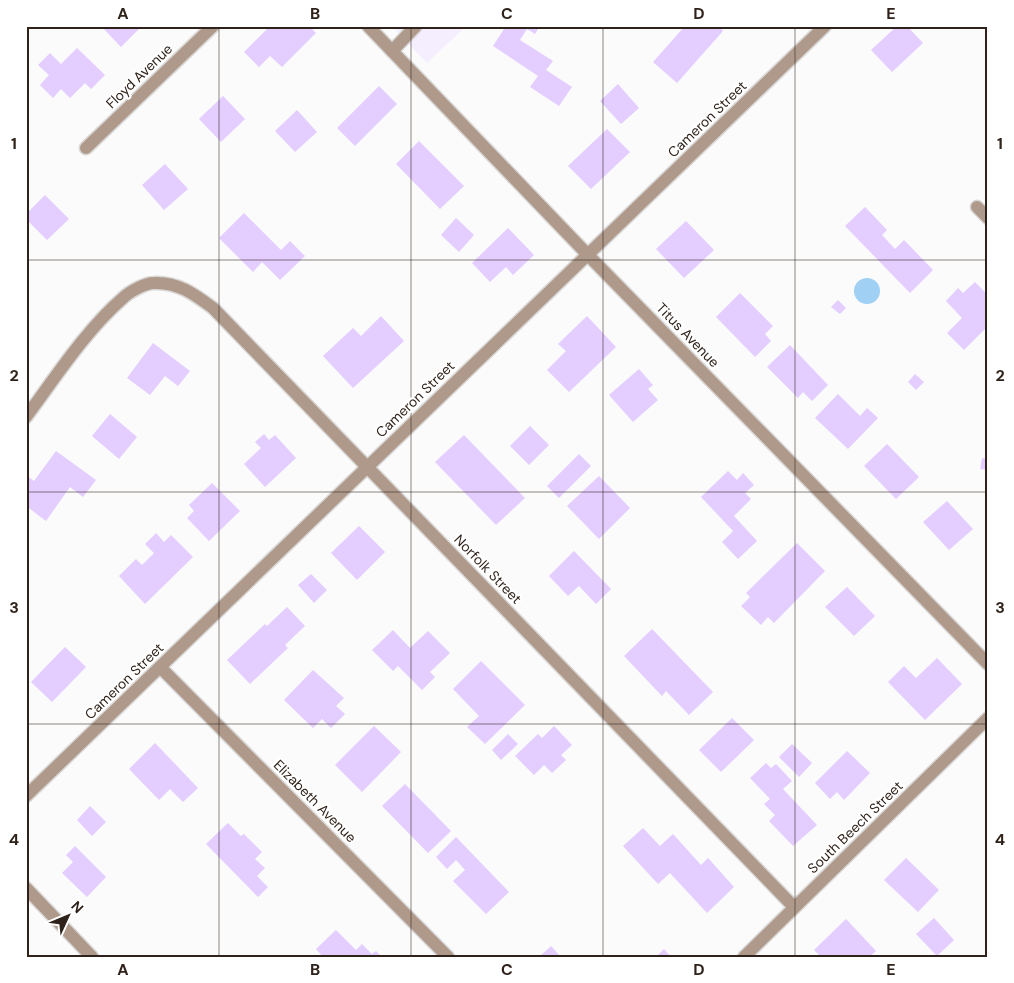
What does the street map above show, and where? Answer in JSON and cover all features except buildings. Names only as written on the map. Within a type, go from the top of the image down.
[{"type":"street","name":"Floyd Avenue","points":[[86,148],[213,26]]},
{"type":"street","name":"Titus Avenue","points":[[368,26],[587,254],[988,664]]},
{"type":"street","points":[[392,51],[416,26]]},
{"type":"street","name":"Cameron Street","points":[[26,796],[826,26]]},
{"type":"street","points":[[977,207],[988,218]]},
{"type":"street","name":"Norfolk Street","points":[[26,417],[83,342],[124,296],[152,283],[171,285],[189,290],[212,308],[367,466],[794,907]]},
{"type":"street","name":"Elizabeth Avenue","points":[[160,667],[448,957]]},
{"type":"street","name":"South Beech Street","points":[[744,957],[988,718]]},
{"type":"street","points":[[26,888],[92,957]]},
{"type":"shaded area","points":[[392,26],[466,26],[427,63]]},
{"type":"water","points":[[867,278],[876,282],[880,291],[876,300],[867,304],[858,300],[854,291],[858,282]]}]
